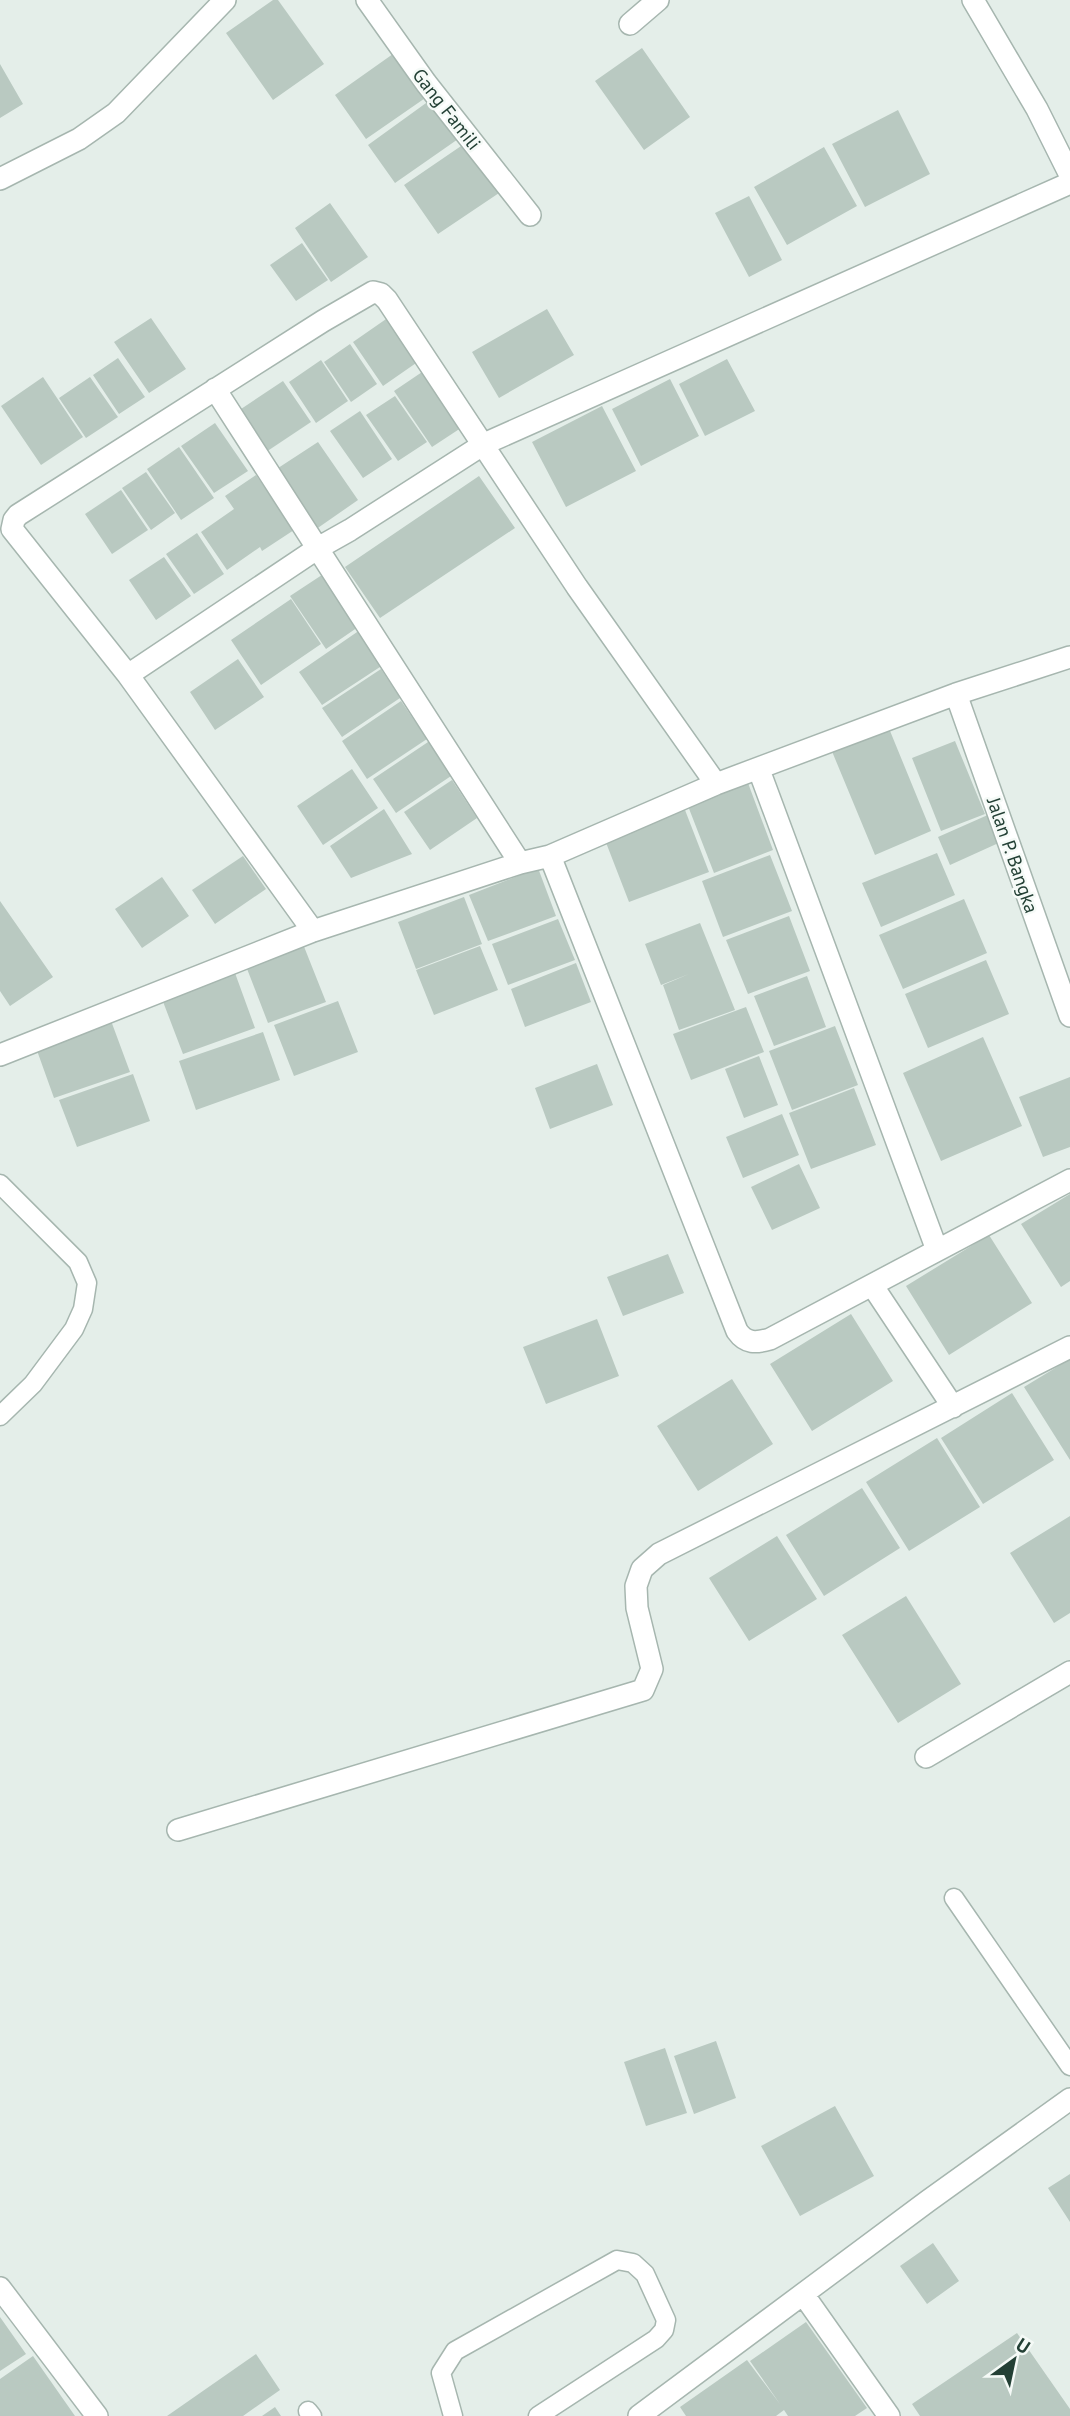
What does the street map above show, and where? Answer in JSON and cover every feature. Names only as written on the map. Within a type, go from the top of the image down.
[{"type":"street","points":[[0,179],[79,139],[116,113],[225,0]]},
{"type":"street","name":"Gang Famili","points":[[367,0],[426,83],[530,215]]},
{"type":"street","points":[[630,24],[658,0]]},
{"type":"street","points":[[973,0],[1037,109],[1070,175]]},
{"type":"street","points":[[128,675],[318,548],[484,444],[1070,183]]},
{"type":"street","points":[[313,931],[128,675],[12,529],[12,525],[18,515],[373,292],[381,294],[387,300],[577,587],[716,784]]},
{"type":"street","points":[[215,389],[520,863]]},
{"type":"street","points":[[0,1055],[313,931],[520,863],[551,856],[716,784],[956,694],[1070,657]]},
{"type":"street","name":"Jalan P. Bangka","points":[[956,694],[1070,1016]]},
{"type":"street","points":[[759,770],[937,1251]]},
{"type":"street","points":[[551,856],[742,1339],[752,1343],[770,1339],[1070,1180]]},
{"type":"street","points":[[872,1285],[953,1407]]},
{"type":"street","points":[[178,1830],[643,1690],[652,1669],[637,1608],[636,1586],[642,1569],[659,1554],[1070,1347]]},
{"type":"street","points":[[926,1757],[1070,1672]]},
{"type":"street","points":[[639,2416],[1070,2099]]},
{"type":"street","points":[[0,2288],[97,2416]]},
{"type":"street","points":[[803,2294],[889,2416]]},
{"type":"lane","points":[[0,1184],[78,1262],[87,1283],[83,1309],[74,1329],[33,1384],[0,1416]]},
{"type":"lane","points":[[954,1898],[1070,2066]]},
{"type":"lane","points":[[453,2416],[441,2373],[455,2351],[617,2260],[633,2263],[645,2274],[666,2320],[664,2330],[656,2339],[538,2416]]},
{"type":"building","points":[[273,0],[278,0],[324,64],[273,100],[226,33]]},
{"type":"building","points":[[642,48],[690,117],[644,150],[595,81]]},
{"type":"building","points":[[400,49],[431,94],[366,139],[335,95]]},
{"type":"building","points":[[0,64],[23,104],[0,118]]},
{"type":"building","points":[[433,98],[461,137],[395,183],[368,145]]},
{"type":"building","points":[[898,110],[930,174],[865,207],[832,144]]},
{"type":"building","points":[[464,144],[499,193],[438,234],[404,185]]},
{"type":"building","points":[[824,147],[857,206],[787,245],[754,187]]},
{"type":"building","points":[[749,196],[782,260],[749,277],[715,213]]},
{"type":"building","points":[[330,203],[368,257],[331,282],[295,228]]},
{"type":"building","points":[[302,243],[328,280],[296,301],[270,265]]},
{"type":"building","points":[[547,309],[574,355],[499,398],[472,352]]},
{"type":"building","points":[[389,317],[419,361],[383,386],[353,342]]},
{"type":"building","points":[[151,318],[186,369],[149,393],[114,342]]},
{"type":"building","points":[[350,344],[377,384],[351,402],[324,362]]},
{"type":"building","points":[[118,358],[145,397],[119,414],[93,375]]},
{"type":"building","points":[[727,359],[755,411],[705,436],[679,384]]},
{"type":"building","points":[[321,360],[348,401],[316,423],[289,382]]},
{"type":"building","points":[[428,368],[467,424],[432,447],[394,391]]},
{"type":"building","points":[[43,377],[83,437],[41,465],[1,406]]},
{"type":"building","points":[[90,377],[118,417],[86,438],[59,398]]},
{"type":"building","points":[[670,379],[699,436],[641,466],[612,409]]},
{"type":"building","points":[[283,381],[311,422],[266,452],[238,411]]},
{"type":"building","points":[[395,396],[427,442],[398,461],[366,415]]},
{"type":"building","points":[[602,406],[636,471],[566,507],[532,442]]},
{"type":"building","points":[[360,411],[392,459],[363,478],[330,431]]},
{"type":"building","points":[[215,423],[248,471],[214,493],[181,446]]},
{"type":"building","points":[[318,442],[358,500],[312,532],[272,472]]},
{"type":"building","points":[[179,447],[214,498],[181,520],[147,469]]},
{"type":"building","points":[[146,472],[175,513],[151,530],[122,488]]},
{"type":"building","points":[[256,475],[294,530],[262,551],[260,547],[227,570],[201,532],[234,509],[225,496]]},
{"type":"building","points":[[479,476],[515,528],[380,618],[345,567]]},
{"type":"building","points":[[121,490],[148,530],[112,554],[85,514]]},
{"type":"building","points":[[197,533],[224,574],[194,594],[166,554]]},
{"type":"building","points":[[164,557],[191,596],[156,620],[129,580]]},
{"type":"building","points":[[328,571],[364,623],[326,649],[290,596]]},
{"type":"building","points":[[291,599],[321,644],[261,685],[231,640]]},
{"type":"building","points":[[360,630],[383,665],[322,705],[299,672]]},
{"type":"building","points":[[238,659],[264,697],[215,730],[190,692]]},
{"type":"building","points":[[381,669],[400,698],[342,737],[322,708]]},
{"type":"building","points":[[401,701],[427,739],[367,779],[342,741]]},
{"type":"building","points":[[888,726],[931,831],[875,855],[831,749]]},
{"type":"building","points":[[431,740],[454,774],[396,813],[373,779]]},
{"type":"building","points":[[955,741],[985,814],[941,831],[912,758]]},
{"type":"building","points":[[352,769],[378,808],[323,845],[297,806]]},
{"type":"building","points":[[452,780],[477,818],[430,850],[404,812]]},
{"type":"building","points":[[748,783],[773,850],[714,873],[688,806]]},
{"type":"building","points":[[384,809],[412,854],[351,878],[330,846]]},
{"type":"building","points":[[685,810],[709,872],[629,902],[605,840]]},
{"type":"building","points":[[990,814],[1003,841],[950,865],[938,837]]},
{"type":"building","points":[[937,853],[955,895],[881,927],[862,883]]},
{"type":"building","points":[[770,855],[792,911],[723,937],[702,881]]},
{"type":"building","points":[[243,856],[266,889],[215,924],[192,890]]},
{"type":"building","points":[[538,868],[556,916],[488,941],[469,895]]},
{"type":"building","points":[[162,877],[189,916],[142,948],[115,909]]},
{"type":"building","points":[[464,897],[482,944],[416,969],[398,922]]},
{"type":"building","points":[[964,899],[987,953],[903,989],[879,935]]},
{"type":"building","points":[[0,901],[53,977],[10,1006],[0,991]]},
{"type":"building","points":[[789,916],[810,971],[748,994],[726,940]]},
{"type":"building","points":[[558,919],[575,960],[508,985],[492,944]]},
{"type":"building","points":[[700,923],[735,1010],[679,1030],[663,985],[689,974],[661,985],[645,944]]},
{"type":"building","points":[[301,939],[326,1002],[268,1023],[244,961]]},
{"type":"building","points":[[480,946],[498,990],[434,1015],[416,970]]},
{"type":"building","points":[[986,960],[1009,1014],[928,1048],[905,994]]},
{"type":"building","points":[[576,963],[591,1002],[525,1027],[511,989]]},
{"type":"building","points":[[235,973],[255,1028],[183,1054],[162,999]]},
{"type":"building","points":[[807,976],[826,1027],[774,1046],[754,996]]},
{"type":"building","points":[[338,1001],[358,1052],[294,1076],[274,1025]]},
{"type":"building","points":[[746,1007],[764,1052],[691,1080],[673,1034]]},
{"type":"building","points":[[110,1018],[130,1072],[54,1098],[35,1045]]},
{"type":"building","points":[[835,1026],[858,1085],[792,1110],[769,1051]]},
{"type":"building","points":[[263,1032],[280,1080],[196,1110],[179,1061]]},
{"type":"building","points":[[983,1037],[1022,1126],[941,1161],[903,1073]]},
{"type":"building","points":[[759,1056],[778,1105],[744,1118],[725,1069]]},
{"type":"building","points":[[597,1064],[613,1105],[550,1129],[535,1088]]},
{"type":"building","points":[[133,1074],[150,1121],[77,1147],[59,1100]]},
{"type":"building","points":[[1070,1077],[1070,1147],[1043,1157],[1019,1097]]},
{"type":"building","points":[[854,1088],[876,1145],[811,1169],[789,1113]]},
{"type":"building","points":[[782,1114],[799,1155],[743,1178],[726,1137]]},
{"type":"building","points":[[799,1164],[820,1208],[772,1230],[751,1187]]},
{"type":"building","points":[[1070,1194],[1070,1281],[1061,1287],[1021,1224]]},
{"type":"building","points":[[989,1235],[1032,1303],[949,1355],[906,1286]]},
{"type":"building","points":[[668,1254],[684,1293],[623,1316],[607,1277]]},
{"type":"building","points":[[851,1314],[893,1381],[812,1431],[770,1364]]},
{"type":"building","points":[[597,1319],[619,1376],[546,1404],[523,1347]]},
{"type":"building","points":[[1070,1359],[1070,1460],[1024,1387]]},
{"type":"building","points":[[732,1379],[773,1444],[698,1491],[657,1426]]},
{"type":"building","points":[[1012,1393],[1054,1460],[983,1504],[941,1438]]},
{"type":"building","points":[[937,1438],[980,1507],[909,1551],[866,1482]]},
{"type":"building","points":[[862,1488],[900,1548],[824,1596],[786,1535]]},
{"type":"building","points":[[1070,1516],[1070,1613],[1054,1623],[1010,1553]]},
{"type":"building","points":[[777,1536],[817,1599],[749,1641],[709,1578]]},
{"type":"building","points":[[906,1596],[961,1684],[898,1723],[842,1635]]},
{"type":"building","points":[[716,2041],[736,2098],[694,2114],[674,2056]]},
{"type":"building","points":[[665,2048],[687,2113],[646,2126],[624,2062]]},
{"type":"building","points":[[835,2106],[874,2176],[800,2216],[761,2146]]},
{"type":"building","points":[[1070,2174],[1070,2222],[1048,2188]]},
{"type":"building","points":[[933,2243],[959,2281],[927,2304],[900,2266]]},
{"type":"building","points":[[0,2317],[26,2354],[0,2371]]},
{"type":"building","points":[[806,2322],[867,2408],[855,2416],[788,2416],[784,2410],[776,2416],[686,2416],[680,2407],[747,2360],[780,2404],[750,2361]]},
{"type":"building","points":[[1017,2333],[1070,2409],[1070,2416],[920,2416],[912,2404]]},
{"type":"building","points":[[256,2354],[280,2390],[243,2416],[167,2416]]},
{"type":"building","points":[[33,2356],[75,2416],[0,2416],[0,2379]]},
{"type":"building","points":[[275,2407],[281,2416],[262,2416]]}]
